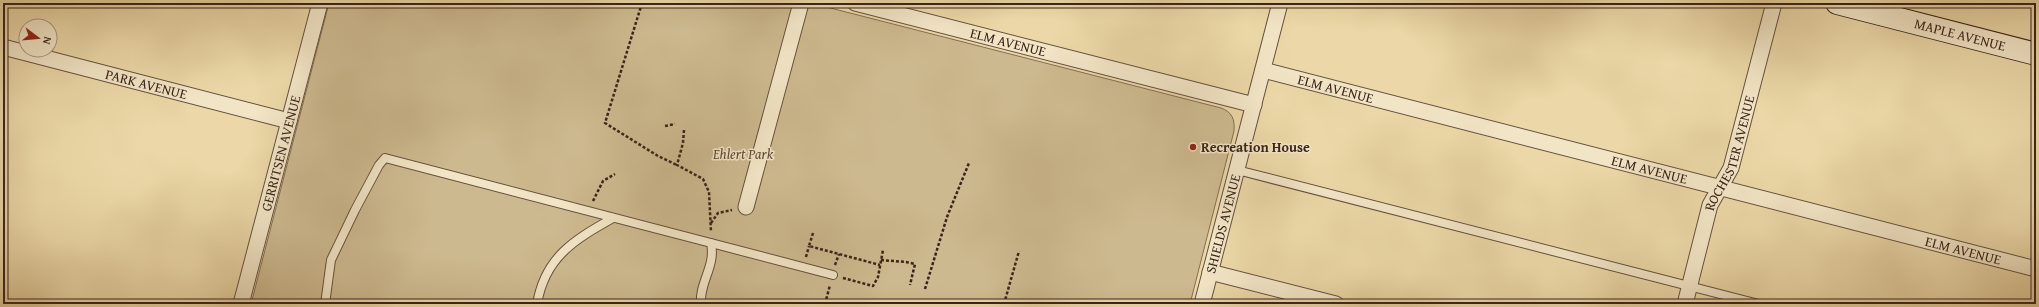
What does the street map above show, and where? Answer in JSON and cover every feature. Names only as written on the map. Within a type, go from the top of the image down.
[{"type":"street","name":"GERRITSEN AVENUE","points":[[241,304],[320,3]]},
{"type":"street","points":[[739,208],[801,3]]},
{"type":"street","name":"ELM AVENUE","points":[[855,3],[1254,105]]},
{"type":"street","name":"SHIELDS AVENUE","points":[[1202,304],[1280,3]]},
{"type":"street","name":"ROCHESTER AVENUE","points":[[1685,304],[1710,205],[1731,168],[1774,3]]},
{"type":"street","name":"MAPLE AVENUE","points":[[1837,3],[2036,54]]},
{"type":"street","name":"PARK AVENUE","points":[[3,47],[289,121]]},
{"type":"street","name":"ELM AVENUE","points":[[1263,70],[2036,269]]},
{"type":"street","points":[[1210,272],[1336,304]]},
{"type":"lane","points":[[325,304],[331,260],[354,210],[379,165],[386,158],[832,276]]},
{"type":"lane","points":[[1237,170],[1759,304]]},
{"type":"lane","points":[[537,304],[545,277],[559,254],[582,235],[613,218]]},
{"type":"lane","points":[[701,304],[702,293],[712,262],[711,243]]},
{"type":"path","points":[[642,3],[605,123],[658,156],[677,164],[703,179],[709,192],[711,243]]},
{"type":"path","points":[[664,126],[675,124]]},
{"type":"path","points":[[677,164],[683,143],[684,130]]},
{"type":"path","points":[[925,289],[947,217],[969,163]]},
{"type":"path","points":[[590,213],[597,191],[603,181],[615,174]]},
{"type":"path","points":[[710,223],[718,214],[739,208]]},
{"type":"path","points":[[813,233],[809,246],[880,265]]},
{"type":"path","points":[[825,304],[832,276],[873,286],[883,250]]},
{"type":"path","points":[[1004,304],[1019,251]]},
{"type":"path","points":[[881,260],[915,264],[910,285]]},
{"type":"green space","name":"Ehlert Park","points":[[329,3],[811,3],[1221,108],[1232,116],[1234,131],[1190,304],[251,304]]},
{"type":"place","name":"Recreation House","points":[[1193,147]]}]
